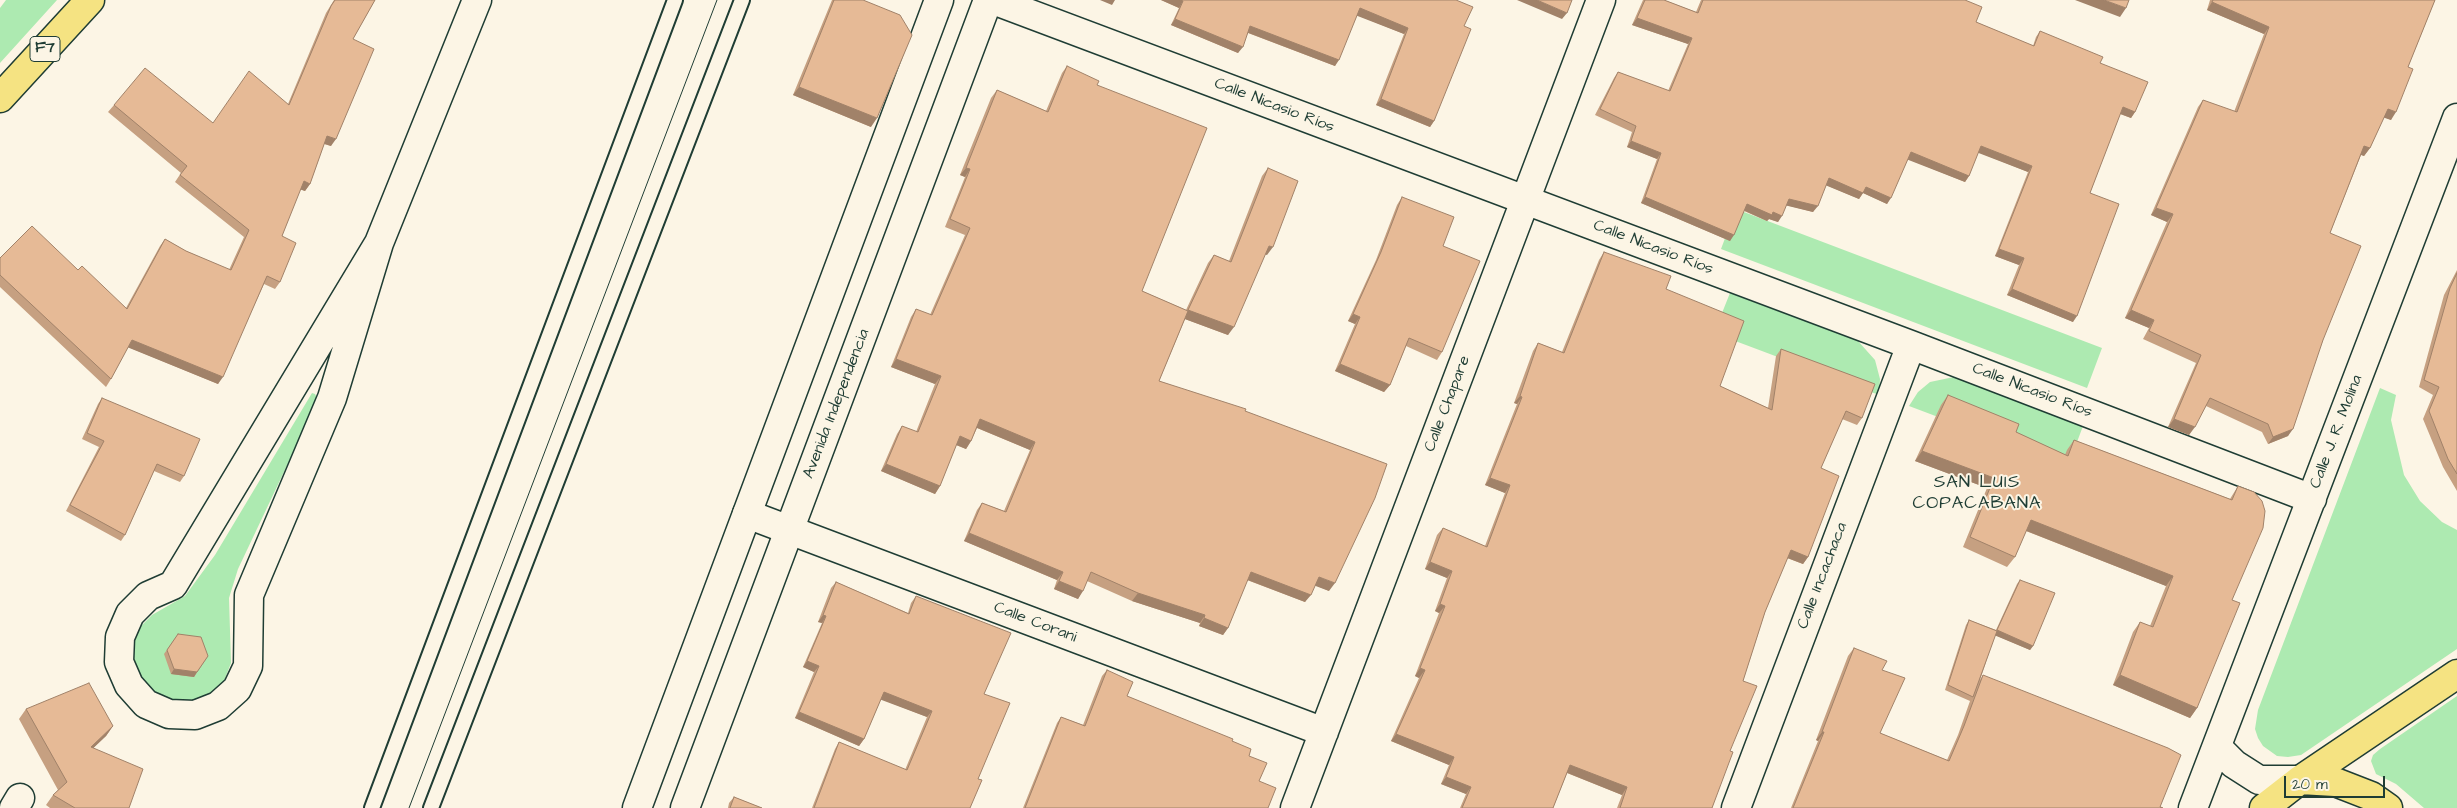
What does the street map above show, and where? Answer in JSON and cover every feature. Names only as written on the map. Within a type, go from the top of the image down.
[{"type":"main road","name":"F7","points":[[0,98],[90,0]]},
{"type":"main road","points":[[2264,808],[2300,780],[2457,674]]},
{"type":"main road","points":[[2300,780],[2335,782],[2371,796],[2388,808]]},
{"type":"street","points":[[379,243],[174,586],[148,596],[130,614],[120,637],[119,662],[129,686],[146,704],[170,714],[195,715],[218,706],[237,689],[248,666],[248,596],[332,398],[379,243],[477,0]]},
{"type":"street","points":[[637,808],[939,0]]},
{"type":"street","name":"Avenida Independencia","points":[[685,808],[988,0]]},
{"type":"street","name":"Calle Nicasio Ríos","points":[[992,0],[1911,345],[2312,499]]},
{"type":"street","name":"Calle Chapare","points":[[1295,808],[1601,0]]},
{"type":"street","name":"Calle J. R. Molina","points":[[2194,808],[2457,118]]},
{"type":"street","name":"Calle Incachaca","points":[[1736,808],[1911,345]]},
{"type":"street","name":"Calle Corani","points":[[747,514],[1324,732]]},
{"type":"street","points":[[2217,747],[2234,764],[2259,780],[2300,780]]},
{"type":"lane","points":[[372,808],[675,0]]},
{"type":"lane","points":[[431,808],[742,0]]},
{"type":"green space","points":[[6,0],[57,0],[0,63],[0,8]]},
{"type":"green space","points":[[1736,209],[2102,348],[2087,388],[1721,249]]},
{"type":"green space","points":[[1730,293],[1858,341],[1875,360],[1880,379],[1879,395],[1714,333]]},
{"type":"green space","points":[[1954,377],[2083,426],[2068,466],[1909,406],[1918,392],[1930,382]]},
{"type":"green space","points":[[2380,388],[2396,395],[2391,420],[2404,475],[2420,501],[2442,522],[2457,530],[2457,649],[2301,755],[2277,756],[2263,746],[2258,738],[2255,729],[2258,710]]},
{"type":"green space","points":[[312,393],[315,394],[318,400],[238,569],[229,598],[231,663],[224,681],[210,695],[193,703],[173,704],[155,697],[140,684],[133,666],[132,647],[139,628],[152,615],[185,596],[215,555]]},
{"type":"green space","points":[[2457,696],[2457,808],[2424,808],[2396,784],[2376,774],[2371,761],[2373,755],[2380,749]]},
{"type":"building","points":[[335,0],[375,0],[353,39],[374,49],[336,139],[327,136],[310,184],[304,181],[282,236],[296,243],[280,282],[267,276],[223,377],[132,340],[111,379],[0,275],[0,258],[32,226],[78,270],[82,266],[127,309],[165,239],[186,251],[231,270],[249,230],[180,175],[187,166],[114,105],[145,68],[213,123],[249,71],[289,105]]},
{"type":"building","points":[[834,0],[863,0],[900,15],[912,35],[877,118],[799,87]]},
{"type":"building","points":[[1180,0],[1456,0],[1473,7],[1464,26],[1471,29],[1434,121],[1381,99],[1408,28],[1360,8],[1339,60],[1250,26],[1243,47],[1175,19],[1183,1]]},
{"type":"building","points":[[1537,0],[1572,0],[1567,13]]},
{"type":"building","points":[[1645,0],[1664,0],[1698,13],[1703,0],[1965,0],[1982,7],[1976,22],[2034,46],[2040,31],[2103,57],[2100,63],[2148,82],[2135,112],[2123,107],[2090,193],[2119,204],[2077,316],[2012,289],[2024,258],[1999,249],[2032,166],[1981,146],[1969,176],[1911,152],[1891,198],[1866,187],[1863,193],[1829,178],[1818,206],[1789,199],[1782,216],[1773,212],[1772,215],[1747,204],[1734,235],[1645,197],[1661,153],[1631,141],[1636,126],[1600,109],[1618,72],[1670,91],[1692,38],[1637,18]]},
{"type":"building","points":[[2104,0],[2129,0],[2126,8]]},
{"type":"building","points":[[2213,0],[2435,0],[2408,67],[2413,69],[2396,112],[2388,109],[2370,148],[2364,146],[2330,233],[2361,246],[2323,340],[2293,429],[2273,437],[2268,424],[2210,398],[2195,427],[2174,419],[2201,355],[2149,331],[2154,320],[2131,310],[2173,214],[2156,208],[2203,100],[2237,112],[2269,27],[2212,2]]},
{"type":"building","points":[[1067,66],[1099,81],[1097,85],[1207,128],[1142,291],[1188,311],[1159,381],[1246,409],[1245,411],[1387,464],[1375,498],[1335,583],[1319,577],[1311,595],[1251,572],[1228,628],[1204,618],[1205,615],[1138,593],[1091,572],[1083,591],[1059,581],[1063,572],[969,533],[982,503],[1006,512],[1035,442],[980,419],[971,441],[960,436],[940,486],[886,464],[902,426],[918,432],[941,376],[896,359],[916,309],[932,315],[970,228],[950,219],[970,169],[966,168],[997,90],[1048,112]]},
{"type":"building","points":[[1268,168],[1298,181],[1273,247],[1269,246],[1234,327],[1188,310],[1214,255],[1231,262]]},
{"type":"building","points":[[1402,197],[1454,217],[1443,246],[1480,261],[1442,352],[1409,338],[1390,385],[1340,364],[1360,317],[1353,314],[1381,252]]},
{"type":"building","points":[[1604,252],[1671,276],[1666,289],[1744,321],[1720,386],[1772,410],[1781,349],[1875,384],[1862,418],[1846,411],[1821,468],[1839,476],[1808,557],[1791,550],[1765,612],[1743,681],[1757,686],[1730,751],[1733,752],[1712,808],[1620,808],[1627,787],[1570,765],[1553,808],[1462,808],[1471,787],[1446,777],[1454,757],[1396,734],[1425,670],[1420,668],[1445,606],[1440,604],[1452,571],[1430,562],[1443,528],[1487,547],[1510,485],[1490,478],[1522,397],[1520,396],[1538,343],[1564,353]]},
{"type":"building","points":[[2457,273],[2457,474],[2448,459],[2429,411],[2439,387],[2424,380],[2450,288]]},
{"type":"building","points":[[1948,395],[2019,424],[2016,432],[2068,456],[2074,440],[2232,500],[2238,486],[2254,492],[2262,501],[2265,511],[2263,528],[2232,600],[2240,603],[2197,708],[2120,675],[2140,622],[2153,627],[2173,576],[2031,520],[2015,557],[1970,537],[1994,478],[1922,451]]},
{"type":"building","points":[[102,398],[200,439],[184,476],[157,464],[125,535],[70,505],[104,441],[87,433]]},
{"type":"building","points":[[2020,580],[2055,593],[2033,646],[1997,630]]},
{"type":"building","points":[[836,582],[909,614],[916,596],[1011,633],[984,694],[1010,703],[978,779],[982,780],[970,808],[814,808],[839,742],[907,770],[932,711],[884,692],[864,739],[799,712],[819,666],[807,661],[826,616],[823,615]]},
{"type":"building","points":[[1969,620],[1997,631],[1973,697],[1948,685]]},
{"type":"building","points":[[178,634],[201,637],[208,656],[197,672],[174,669],[167,650]]},
{"type":"building","points":[[1854,648],[1887,661],[1882,670],[1905,678],[1880,733],[1949,761],[1983,675],[2168,748],[2181,755],[2160,807],[2163,808],[1793,808],[1824,732],[1822,732]]},
{"type":"building","points":[[1107,670],[1133,682],[1127,696],[1233,739],[1232,741],[1251,749],[1249,756],[1267,763],[1259,781],[1276,788],[1268,808],[1025,808],[1061,717],[1085,726]]},
{"type":"building","points":[[89,683],[113,726],[91,747],[143,769],[129,808],[75,808],[53,795],[67,782],[26,709]]},
{"type":"building","points":[[734,797],[762,808],[730,808]]},
{"type":"tram line","points":[[409,808],[717,0]]},
{"type":"district","name":"SAN LUIS COPACABANA","points":[[1977,493]]}]
